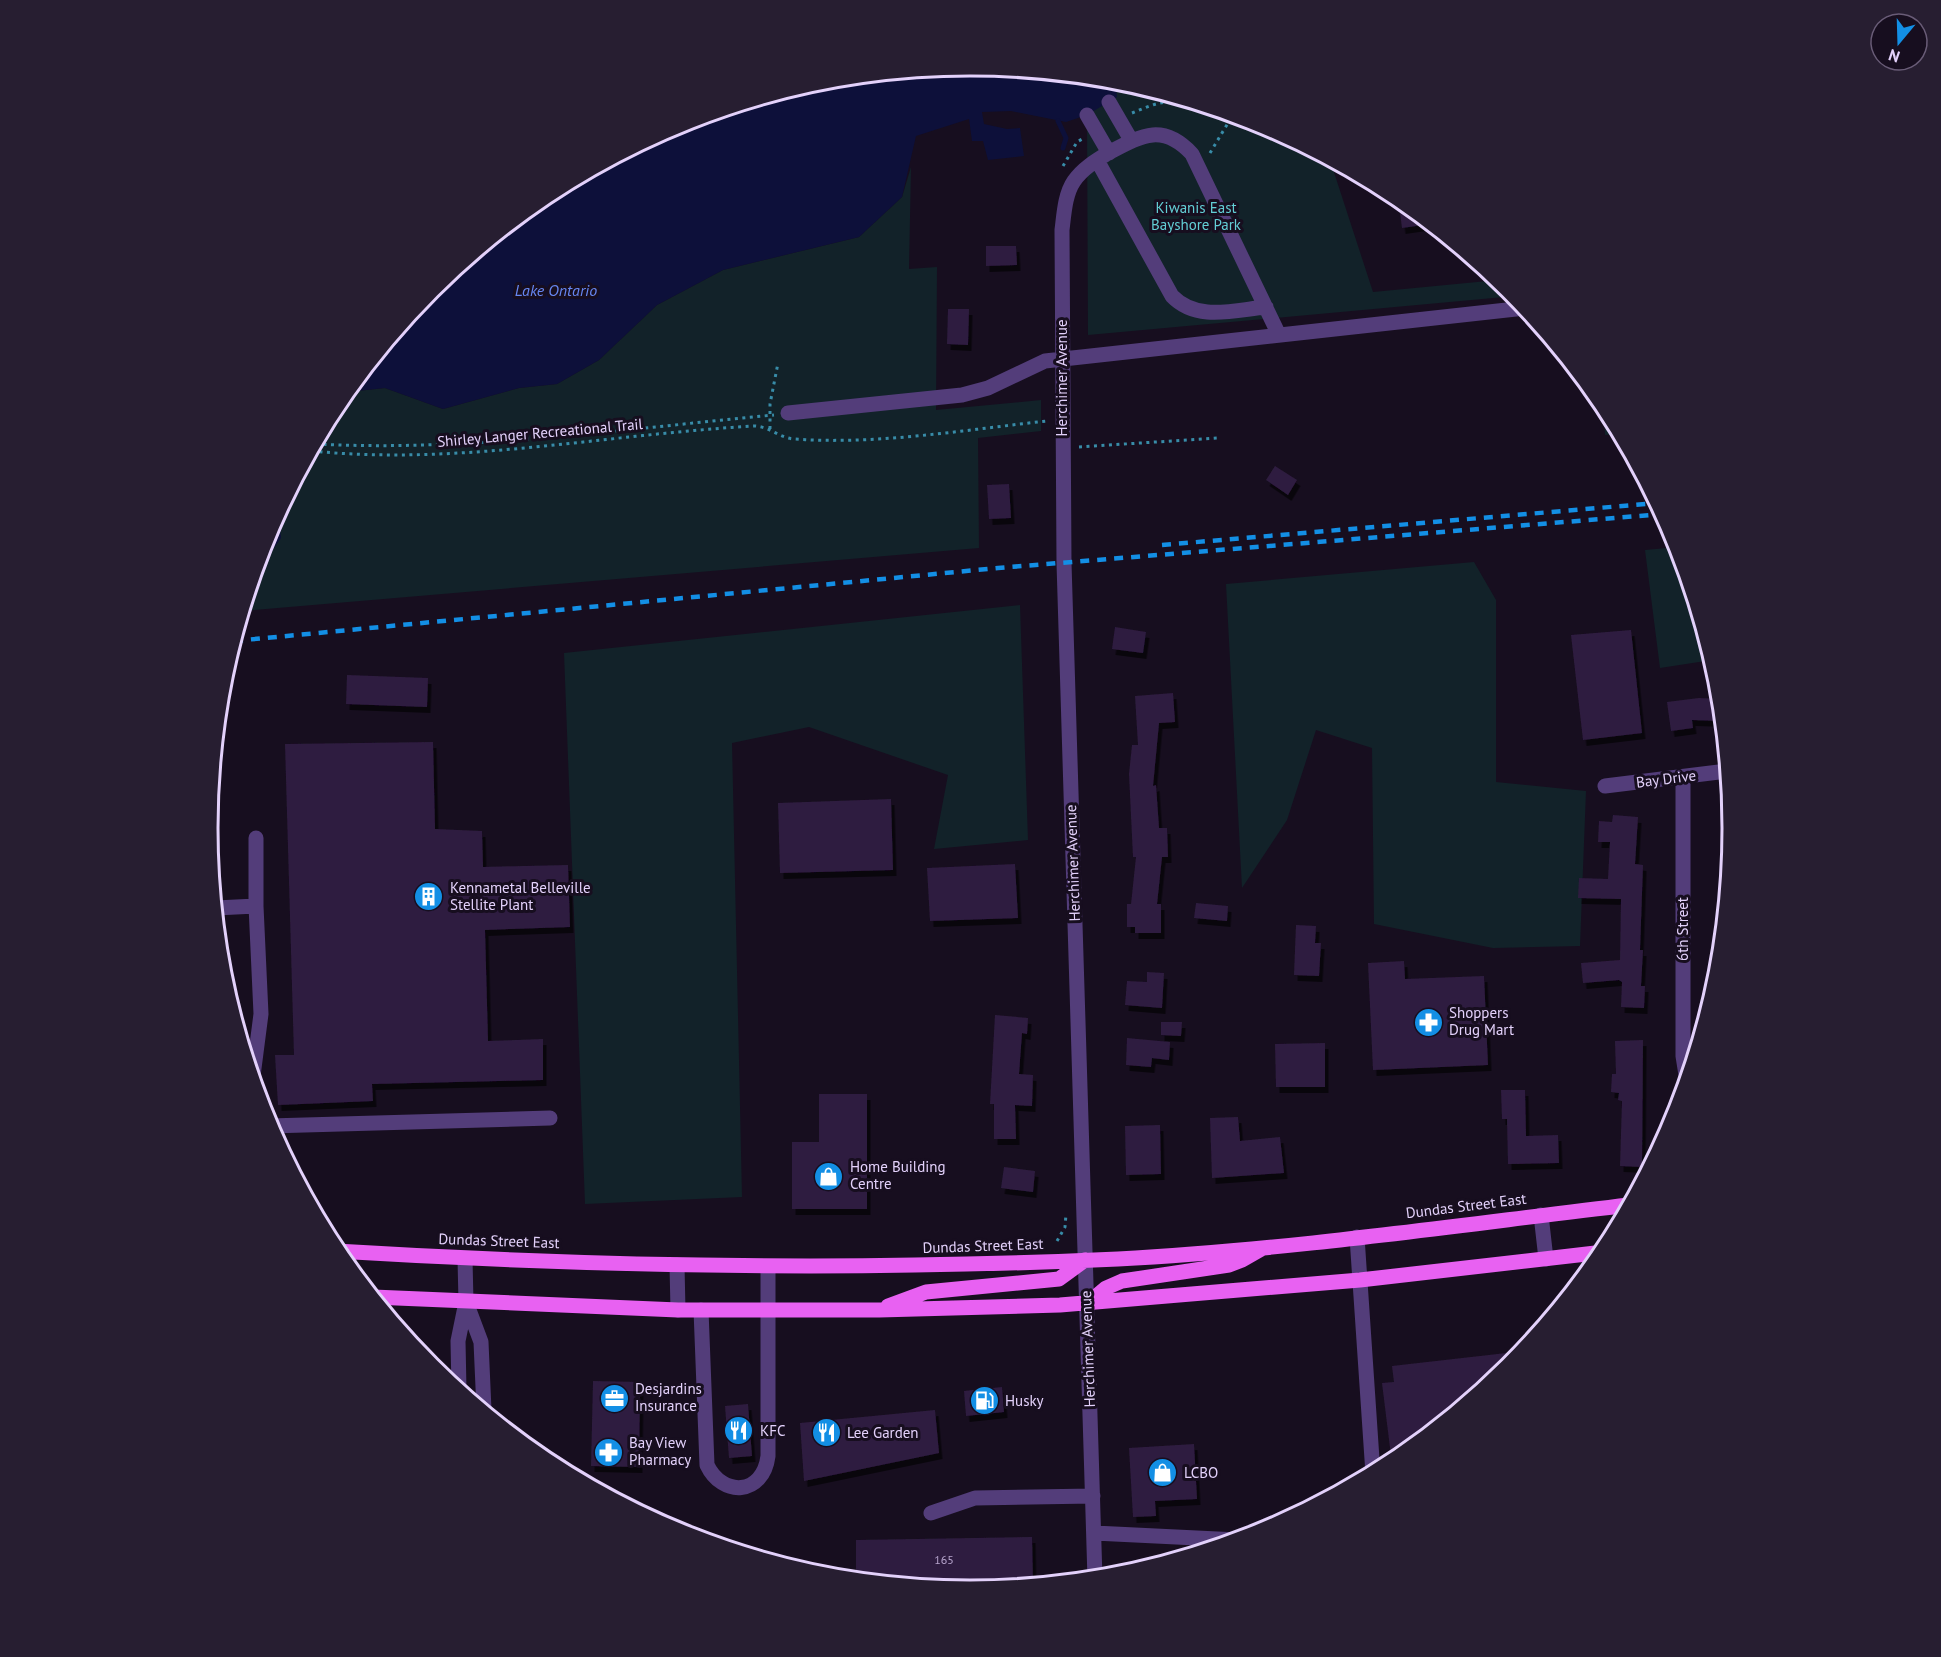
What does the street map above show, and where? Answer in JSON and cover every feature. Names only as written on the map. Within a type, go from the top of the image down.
[{"type":"main road","name":"Dundas Street East","points":[[349,1252],[465,1259],[676,1265],[933,1267],[1085,1260],[1266,1246],[1621,1206]]},
{"type":"main road","points":[[1087,1304],[1106,1288],[1122,1281],[1228,1265],[1266,1246]]},
{"type":"main road","points":[[383,1298],[678,1310],[879,1310],[1087,1304],[1360,1280],[1590,1254]]},
{"type":"main road","points":[[879,1310],[926,1292],[1059,1279],[1085,1260]]},
{"type":"street","points":[[1109,102],[1131,141]]},
{"type":"street","points":[[1087,116],[1103,156],[1172,296],[1182,306],[1207,313],[1266,307]]},
{"type":"street","name":"Herchimer Avenue","points":[[1095,1570],[1062,446],[1062,230],[1065,204],[1073,182],[1103,156],[1140,136],[1155,134],[1170,137],[1182,143],[1192,154],[1279,335]]},
{"type":"street","points":[[788,413],[962,396],[988,388],[1028,367],[1046,361],[1514,309]]},
{"type":"street","name":"Bay Drive","points":[[1605,786],[1720,772]]},
{"type":"street","name":"6th Street","points":[[1683,777],[1684,1065]]},
{"type":"street","points":[[255,1058],[261,1014],[256,906],[256,838]]},
{"type":"street","points":[[223,908],[256,906]]},
{"type":"street","points":[[280,1126],[550,1118]]},
{"type":"street","points":[[1541,1215],[1546,1259]]},
{"type":"street","points":[[1357,1237],[1372,1464]]},
{"type":"street","points":[[459,1379],[458,1341],[466,1302],[465,1259]]},
{"type":"street","points":[[676,1265],[678,1310]]},
{"type":"street","points":[[701,1310],[706,1465],[712,1477],[730,1487],[752,1485],[761,1480],[766,1471],[768,1267]]},
{"type":"street","points":[[466,1302],[482,1342],[483,1400]]},
{"type":"street","points":[[931,1513],[975,1498],[1093,1496]]},
{"type":"street","points":[[1094,1533],[1217,1539]]},
{"type":"path","points":[[1130,114],[1159,103],[1167,102]]},
{"type":"path","points":[[1202,174],[1206,160],[1229,123]]},
{"type":"path","points":[[770,429],[769,415],[778,363]]},
{"type":"path","points":[[324,444],[398,447],[619,430],[788,413]]},
{"type":"path","name":"Shirley Langer Recreational Trail","points":[[319,451],[407,456],[571,445],[739,427],[770,429],[791,439],[838,440],[941,433],[1047,421]]},
{"type":"path","points":[[1062,446],[1106,447],[1217,438]]},
{"type":"green space","name":"Kiwanis East Bayshore Park","points":[[1115,92],[1165,102],[1212,116],[1258,134],[1333,170],[1373,292],[1485,281],[1502,297],[1088,335],[1087,115]]},
{"type":"green space","points":[[911,167],[909,269],[937,267],[936,410],[1041,400],[1041,431],[978,438],[979,548],[251,610],[276,541],[296,496],[319,452],[360,391],[385,388],[443,409],[519,388],[557,384],[599,360],[657,305],[723,270],[859,237],[902,197]]},
{"type":"green space","points":[[1604,424],[1611,435],[1605,435]]},
{"type":"green space","points":[[1668,548],[1683,587],[1703,661],[1660,668],[1645,550]]},
{"type":"green space","points":[[1474,562],[1496,600],[1496,782],[1586,791],[1580,946],[1493,948],[1374,924],[1372,748],[1316,730],[1287,820],[1242,888],[1226,584]]},
{"type":"green space","points":[[1020,605],[1028,840],[934,849],[948,775],[809,727],[732,743],[742,1197],[585,1204],[564,653]]},
{"type":"water","name":"Lake Ontario","points":[[970,76],[1020,78],[1116,91],[1117,97],[1087,115],[1066,122],[1011,111],[982,112],[984,124],[1007,129],[1020,128],[1024,156],[988,160],[983,141],[972,141],[969,119],[916,136],[902,197],[859,237],[723,270],[657,305],[599,360],[557,384],[519,388],[443,409],[385,388],[360,391],[405,333],[475,263],[553,203],[594,177],[683,134],[729,116],[776,102],[872,83],[921,78]]},
{"type":"water","points":[[280,531],[281,538],[272,551]]},
{"type":"building","points":[[1400,212],[1419,226],[1402,228]]},
{"type":"building","points":[[986,246],[1016,246],[1017,265],[986,266]]},
{"type":"building","points":[[948,309],[969,309],[968,345],[947,344]]},
{"type":"building","points":[[1275,466],[1297,480],[1288,495],[1266,480]]},
{"type":"building","points":[[1009,484],[1011,518],[989,519],[987,485]]},
{"type":"building","points":[[1115,627],[1146,632],[1143,653],[1112,649]]},
{"type":"building","points":[[1631,630],[1642,733],[1583,740],[1571,635]]},
{"type":"building","points":[[347,675],[428,678],[427,707],[346,704]]},
{"type":"building","points":[[1173,693],[1175,722],[1159,723],[1153,786],[1156,785],[1159,828],[1167,828],[1168,857],[1162,857],[1157,904],[1161,904],[1161,933],[1135,933],[1135,927],[1127,927],[1127,904],[1131,904],[1136,857],[1133,857],[1129,774],[1132,745],[1138,745],[1135,696]]},
{"type":"building","points":[[1711,699],[1714,721],[1692,720],[1693,728],[1671,731],[1667,702]]},
{"type":"building","name":"Kennametal Belleville Stellite Plant","points":[[433,742],[435,829],[482,831],[483,867],[568,865],[570,927],[485,930],[488,1041],[543,1039],[543,1080],[372,1084],[373,1101],[278,1105],[275,1055],[294,1055],[285,744]]},
{"type":"building","points":[[891,799],[893,870],[780,873],[778,803]]},
{"type":"building","points":[[1613,815],[1638,817],[1635,864],[1643,865],[1640,950],[1643,950],[1641,986],[1645,986],[1644,1008],[1621,1007],[1622,982],[1619,980],[1583,983],[1581,963],[1620,960],[1621,899],[1578,898],[1579,878],[1608,879],[1610,842],[1598,842],[1599,821],[1612,822]]},
{"type":"building","points":[[1015,864],[1018,918],[930,921],[927,868]]},
{"type":"building","points":[[1196,903],[1228,906],[1227,921],[1194,918]]},
{"type":"building","points":[[1296,925],[1316,926],[1315,943],[1321,943],[1319,976],[1294,975]]},
{"type":"building","name":"Shoppers Drug Mart","points":[[1404,961],[1405,979],[1484,976],[1488,1065],[1373,1070],[1368,963]]},
{"type":"building","points":[[1147,972],[1164,973],[1162,1008],[1125,1005],[1127,981],[1147,982]]},
{"type":"building","points":[[995,1015],[1028,1018],[1027,1034],[1022,1033],[1019,1074],[1033,1075],[1032,1106],[1015,1105],[1016,1139],[994,1139],[994,1104],[990,1104]]},
{"type":"building","points":[[1161,1022],[1182,1022],[1181,1036],[1161,1035]]},
{"type":"building","points":[[1127,1038],[1170,1042],[1169,1060],[1152,1058],[1151,1067],[1126,1065]]},
{"type":"building","points":[[1643,1040],[1642,1167],[1620,1166],[1622,1101],[1618,1100],[1619,1093],[1611,1092],[1612,1074],[1616,1074],[1615,1041]]},
{"type":"building","points":[[1325,1043],[1325,1087],[1276,1087],[1275,1044]]},
{"type":"building","points":[[1501,1090],[1525,1090],[1526,1136],[1558,1135],[1559,1163],[1508,1164],[1507,1119],[1502,1119]]},
{"type":"building","name":"Home Building Centre","points":[[819,1094],[867,1094],[867,1209],[792,1209],[792,1142],[819,1142]]},
{"type":"building","points":[[1238,1117],[1240,1141],[1280,1137],[1284,1173],[1212,1178],[1210,1118]]},
{"type":"building","points":[[1160,1125],[1161,1174],[1126,1175],[1125,1126]]},
{"type":"building","points":[[1004,1167],[1035,1171],[1033,1192],[1001,1188]]},
{"type":"building","points":[[1509,1353],[1466,1394],[1391,1452],[1382,1383],[1394,1382],[1392,1366]]},
{"type":"building","points":[[593,1381],[640,1382],[639,1467],[591,1466]]},
{"type":"building","name":"Husky","points":[[1002,1387],[1004,1412],[966,1416],[964,1391]]},
{"type":"building","name":"KFC","points":[[748,1404],[752,1456],[729,1458],[725,1406]]},
{"type":"building","points":[[935,1410],[939,1453],[804,1481],[800,1423]]},
{"type":"building","name":"LCBO","points":[[1194,1444],[1197,1499],[1155,1501],[1156,1516],[1133,1517],[1129,1448]]},
{"type":"building","points":[[1032,1537],[1033,1578],[921,1579],[856,1571],[856,1540]]},
{"type":"waterway","points":[[1058,121],[1066,138],[1063,148]]},
{"type":"railway","points":[[1162,545],[1648,504]]},
{"type":"railway","points":[[243,640],[998,568],[1653,515]]},
{"type":"place","name":"Kennametal Belleville Stellite Plant","points":[[429,897]]},
{"type":"place","name":"Shoppers Drug Mart","points":[[1428,1022]]},
{"type":"place","name":"Home Building Centre","points":[[829,1176]]},
{"type":"place","name":"Desjardins Insurance","points":[[614,1398]]},
{"type":"place","name":"Husky","points":[[984,1401]]},
{"type":"place","name":"KFC","points":[[739,1431]]},
{"type":"place","name":"Lee Garden","points":[[826,1433]]},
{"type":"place","name":"Bay View Pharmacy","points":[[608,1452]]},
{"type":"place","name":"LCBO","points":[[1163,1473]]}]
